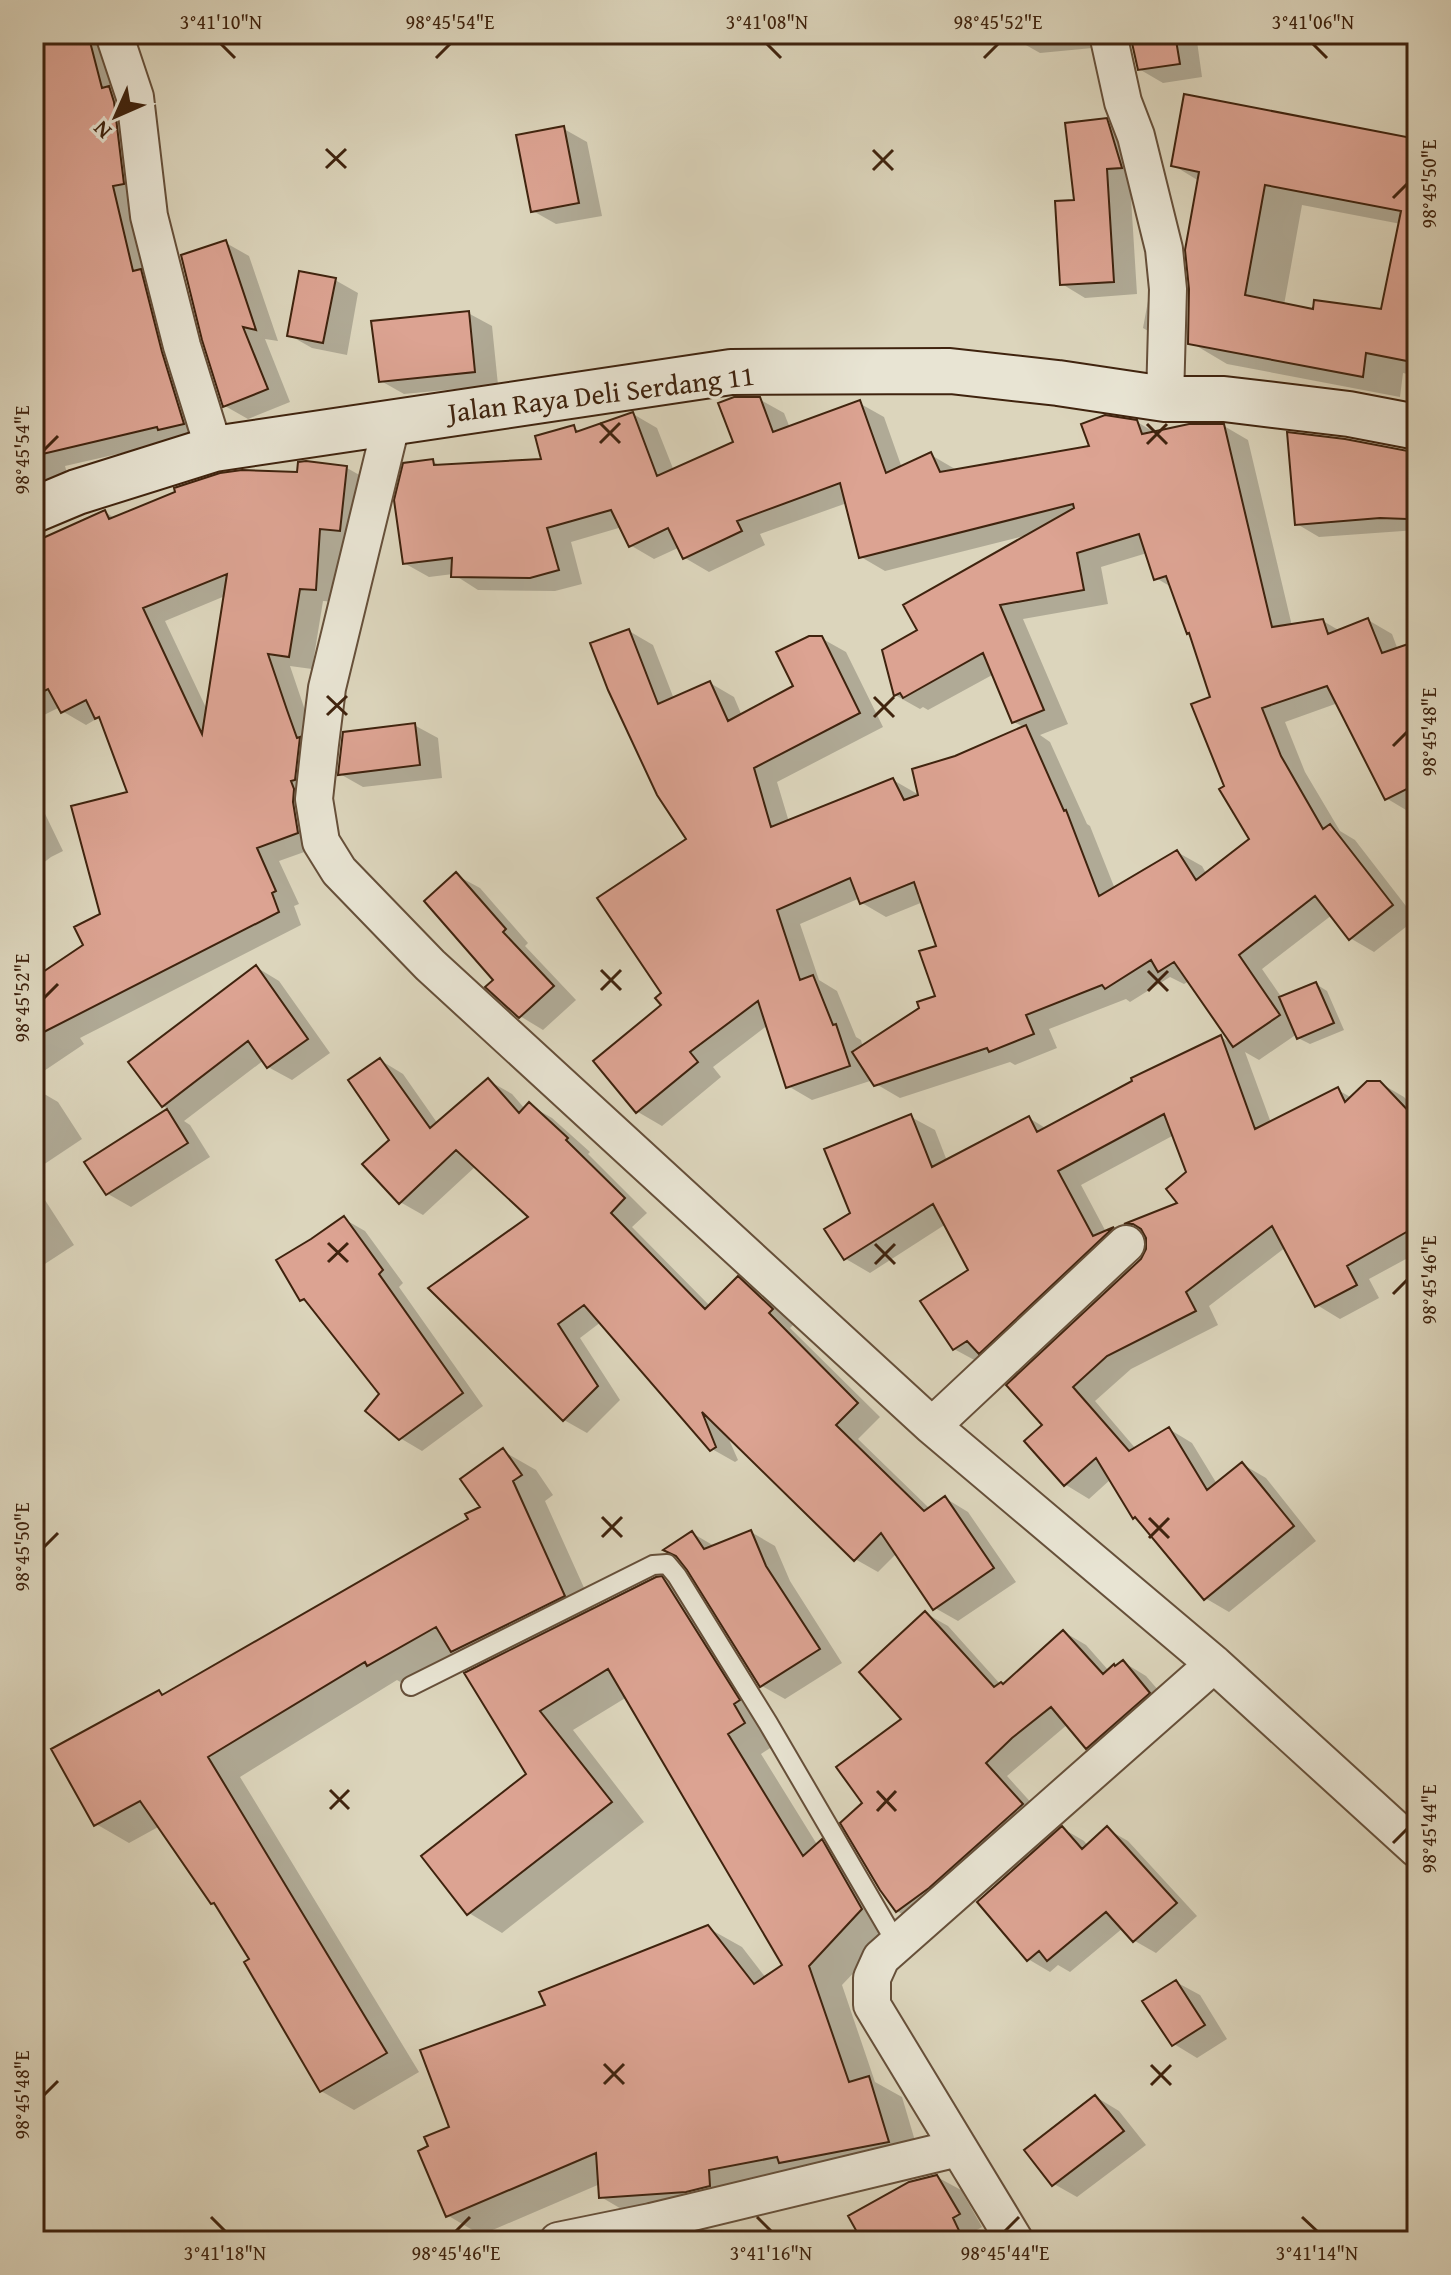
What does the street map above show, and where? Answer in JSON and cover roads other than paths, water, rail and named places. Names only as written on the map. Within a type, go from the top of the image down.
[{"type":"street","points":[[114,34],[135,97],[149,216],[182,346],[214,449]]},
{"type":"street","points":[[1108,34],[1123,102],[1136,136],[1164,249],[1168,289],[1165,399]]},
{"type":"street","name":"Jalan Raya Deli Serdang 11","points":[[34,510],[77,492],[214,449],[731,372],[950,371],[1165,399],[1224,399],[1349,414],[1417,427]]},
{"type":"street","points":[[392,421],[327,688],[314,799],[321,842],[339,871],[430,965],[932,1426],[1214,1664],[1417,1849]]},
{"type":"street","points":[[932,1426],[1126,1244]]},
{"type":"street","points":[[1015,2241],[872,2005],[872,1978],[881,1958],[1214,1664]]},
{"type":"street","points":[[558,2241],[651,2222],[958,2148]]},
{"type":"lane","points":[[411,1686],[653,1565],[667,1564],[768,1723],[897,1944]]}]
